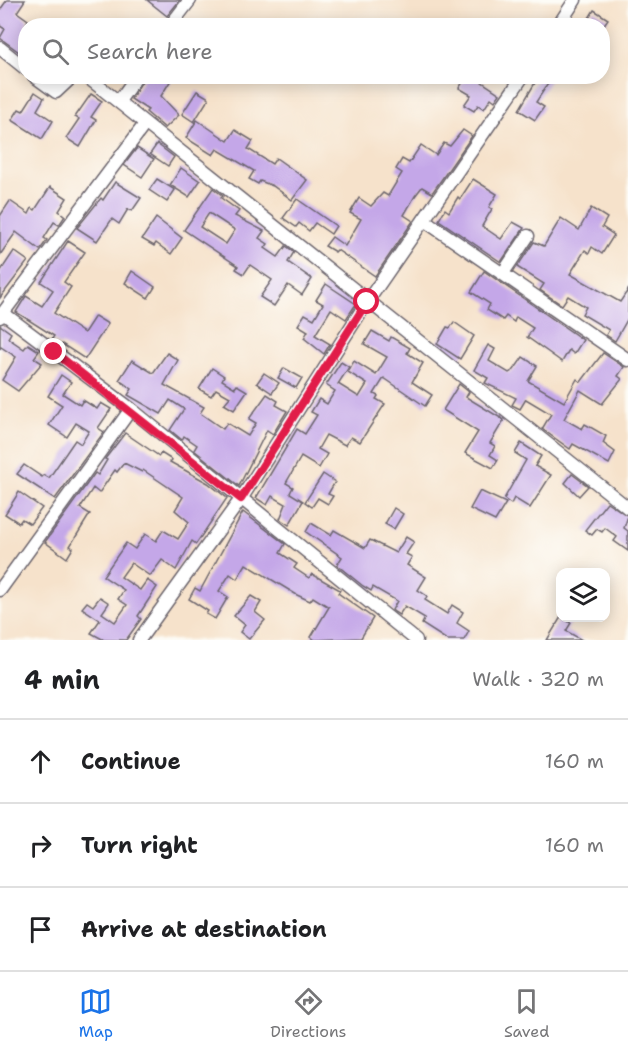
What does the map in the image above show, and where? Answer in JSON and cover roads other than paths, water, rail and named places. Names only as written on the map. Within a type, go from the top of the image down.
[{"type":"street","points":[[176,18],[190,0]]},
{"type":"street","points":[[563,18],[575,0]]},
{"type":"street","points":[[0,48],[18,63]]},
{"type":"street","points":[[45,84],[56,92],[67,84]]},
{"type":"street","points":[[97,84],[628,508]]},
{"type":"street","points":[[119,101],[131,84]]},
{"type":"street","points":[[139,640],[241,499],[367,302],[518,84]]},
{"type":"street","points":[[145,124],[1,315],[130,410],[416,640]]},
{"type":"street","points":[[424,220],[628,360]]},
{"type":"street","points":[[503,273],[528,236]]},
{"type":"street","points":[[0,590],[130,410]]}]
